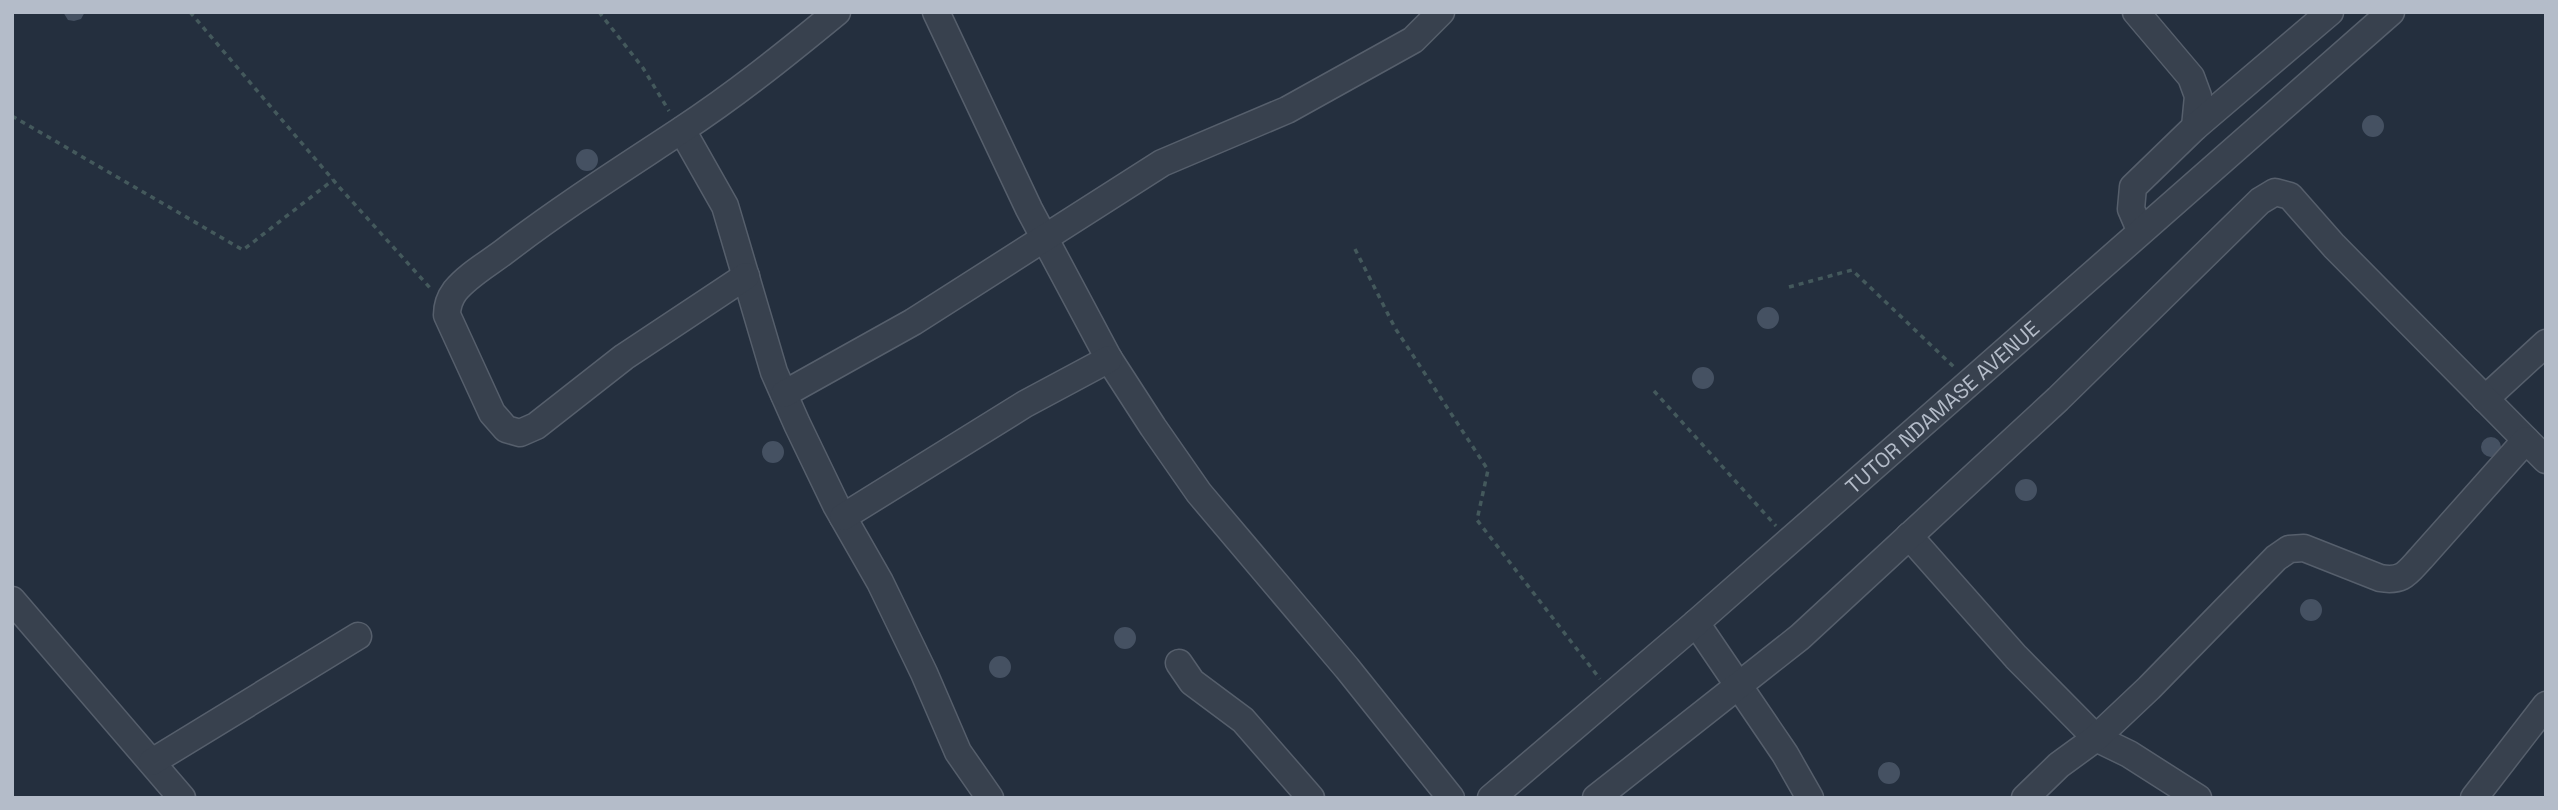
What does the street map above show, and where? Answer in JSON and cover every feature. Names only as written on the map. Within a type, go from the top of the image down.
[{"type":"street","points":[[746,276],[624,357],[542,421],[520,433],[506,429],[492,413],[453,331],[447,306],[456,290],[534,228],[682,130],[780,59],[836,12]]},
{"type":"street","points":[[936,12],[1045,237],[1109,359],[1199,493],[1339,658],[1451,798]]},
{"type":"street","points":[[784,394],[913,322],[1162,163],[1287,110],[1413,40],[1441,12]]},
{"type":"street","points":[[2136,12],[2191,77],[2198,96],[2195,127]]},
{"type":"street","points":[[2140,230],[2131,209],[2133,187],[2195,127],[2330,12]]},
{"type":"street","name":"TUTOR NDAMASE AVENUE","points":[[1491,798],[1696,623],[2390,12]]},
{"type":"street","points":[[682,130],[725,206],[774,372],[784,394],[843,517],[908,639],[958,752],[990,798]]},
{"type":"street","points":[[1596,798],[1800,638],[2058,400],[2260,201],[2275,192],[2290,196],[2334,246],[2546,460]]},
{"type":"street","points":[[2486,399],[2546,343]]},
{"type":"street","points":[[843,517],[1025,404],[1109,359]]},
{"type":"street","points":[[2025,798],[2059,765],[2096,738],[2289,549],[2304,548],[2380,578],[2394,580],[2404,576],[2526,440]]},
{"type":"street","points":[[1909,536],[2016,657],[2096,738],[2129,754],[2197,798]]},
{"type":"street","points":[[12,600],[182,798]]},
{"type":"street","points":[[1696,623],[1785,754],[1810,798]]},
{"type":"street","points":[[152,762],[358,636]]},
{"type":"street","points":[[1179,663],[1192,682],[1243,720],[1311,798]]},
{"type":"street","points":[[2474,798],[2546,705]]},
{"type":"path","points":[[190,12],[333,180],[447,306]]},
{"type":"path","points":[[599,12],[643,68],[682,130]]},
{"type":"path","points":[[12,116],[243,250],[333,180]]},
{"type":"path","points":[[1355,249],[1395,328],[1488,470],[1477,520],[1612,695]]},
{"type":"path","points":[[1789,287],[1852,271],[1969,382]]},
{"type":"path","points":[[1654,391],[1789,541]]},
{"type":"building","points":[[63,12],[85,12],[81,19],[74,21],[68,20]]},
{"type":"building","points":[[2373,115],[2383,122],[2384,126],[2377,136],[2373,137],[2363,130],[2362,126],[2369,116]]},
{"type":"building","points":[[587,149],[597,156],[598,160],[591,170],[587,171],[577,164],[576,160],[583,150]]},
{"type":"building","points":[[1768,307],[1778,314],[1779,318],[1772,328],[1768,329],[1758,322],[1757,318],[1764,308]]},
{"type":"building","points":[[1703,367],[1711,370],[1714,378],[1711,386],[1703,389],[1695,386],[1692,378],[1695,370]]},
{"type":"building","points":[[2491,437],[2498,440],[2501,447],[2498,454],[2491,457],[2484,454],[2481,447],[2484,440]]},
{"type":"building","points":[[773,441],[783,448],[784,452],[777,462],[773,463],[763,456],[762,452],[769,442]]},
{"type":"building","points":[[2026,479],[2036,486],[2037,490],[2030,500],[2026,501],[2016,494],[2015,490],[2022,480]]},
{"type":"building","points":[[2311,599],[2321,606],[2322,610],[2315,620],[2311,621],[2301,614],[2300,610],[2307,600]]},
{"type":"building","points":[[1125,627],[1135,634],[1136,638],[1129,648],[1125,649],[1115,642],[1114,638],[1121,628]]},
{"type":"building","points":[[1000,656],[1010,663],[1011,667],[1004,677],[1000,678],[990,671],[989,667],[996,657]]},
{"type":"building","points":[[1889,762],[1899,769],[1900,773],[1893,783],[1889,784],[1879,777],[1878,773],[1885,763]]}]
